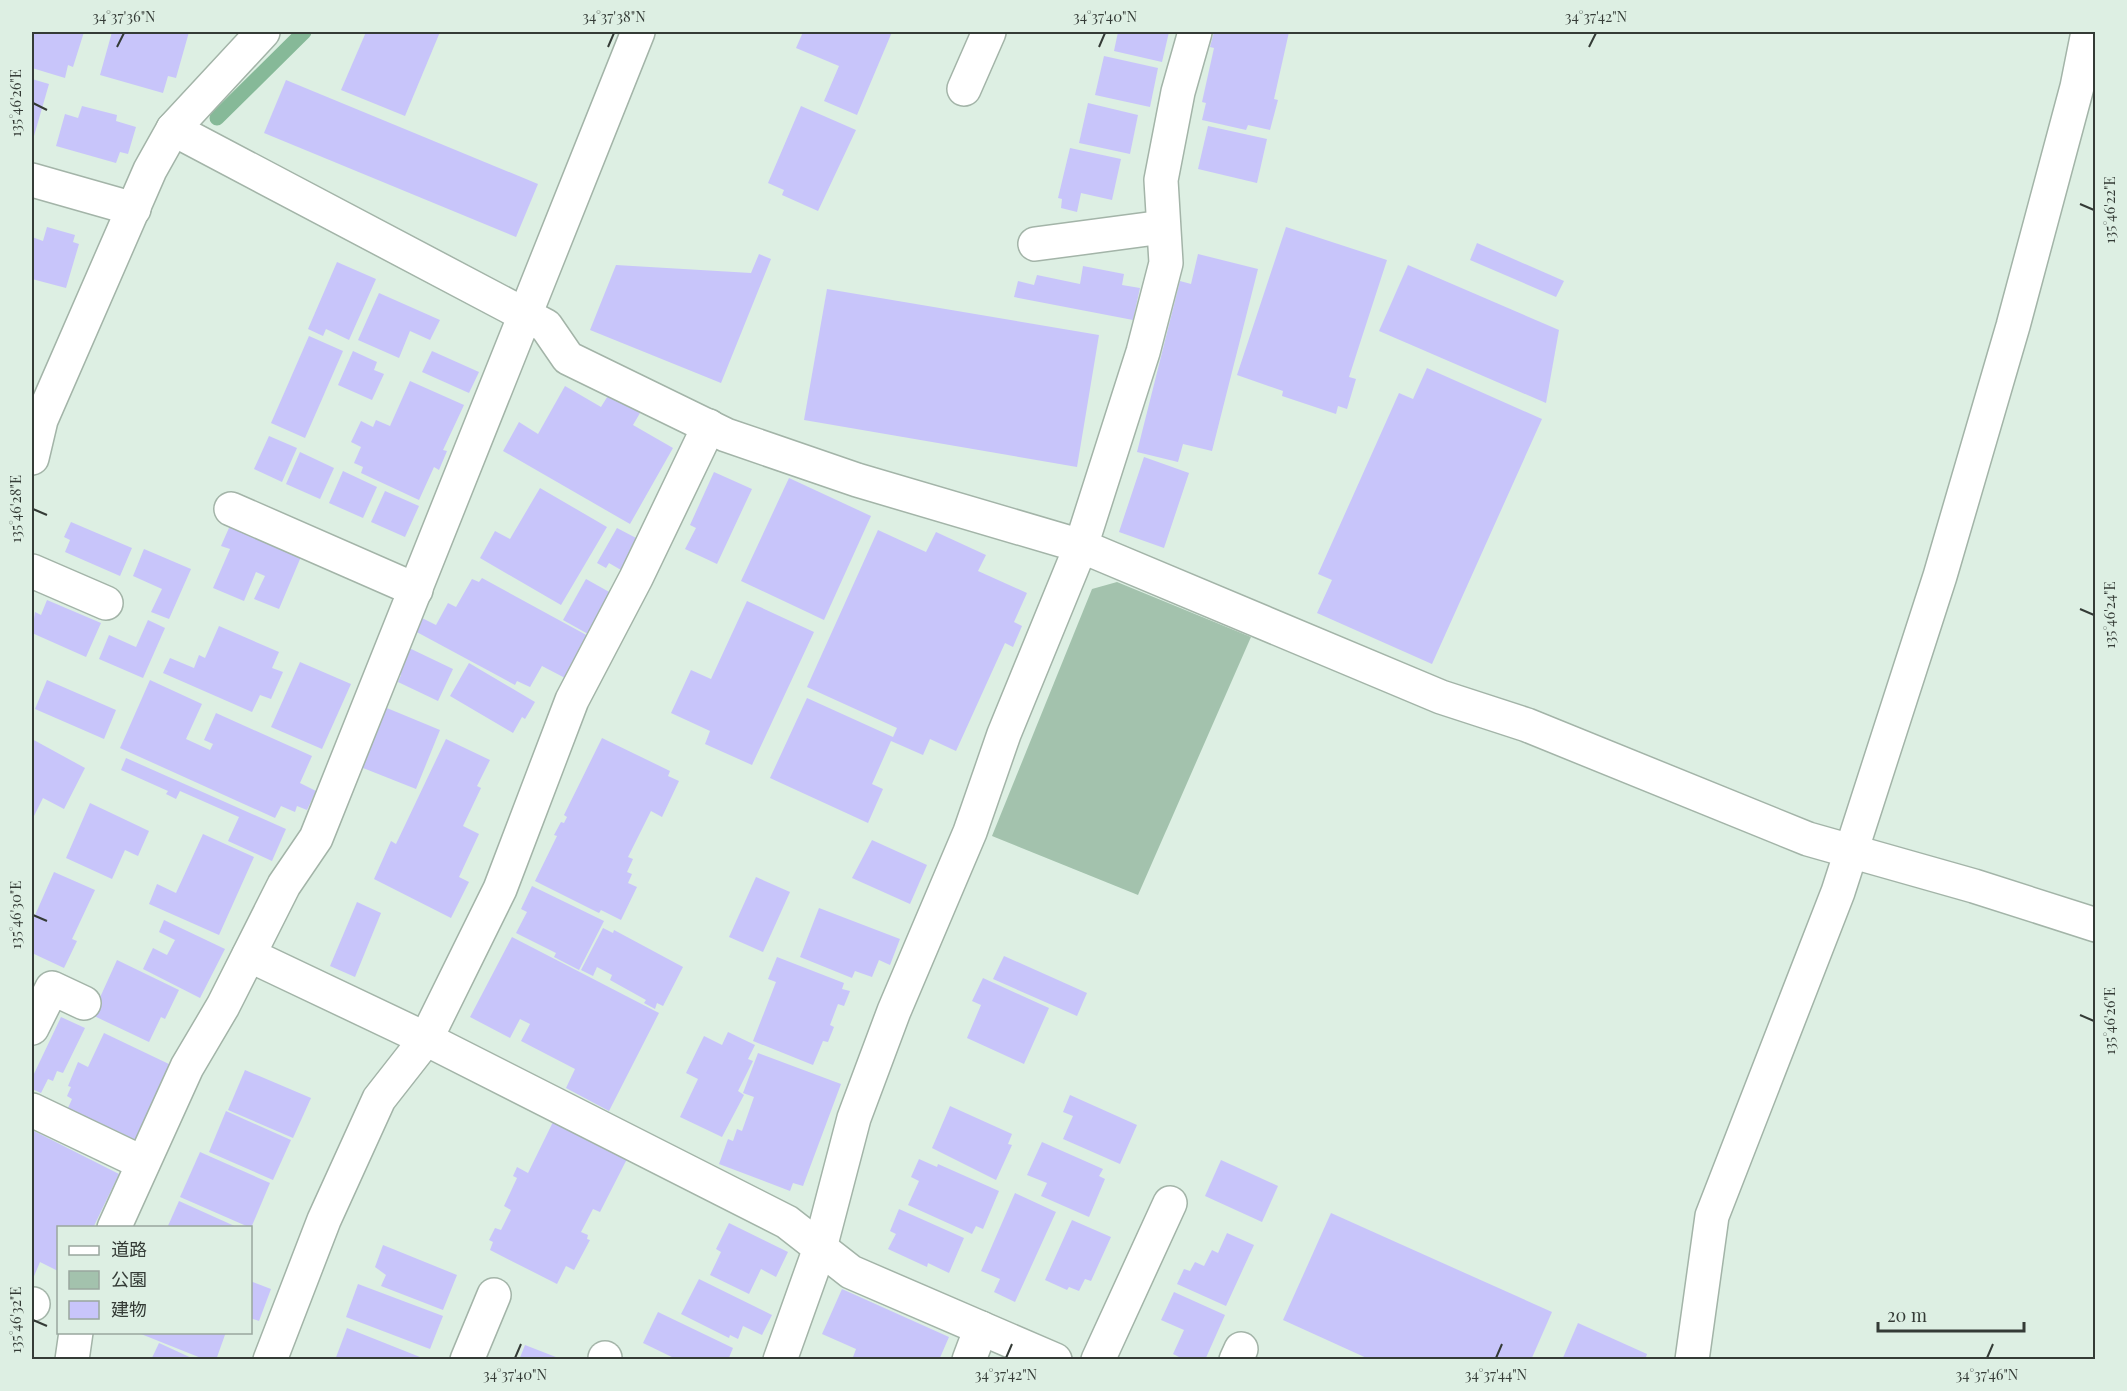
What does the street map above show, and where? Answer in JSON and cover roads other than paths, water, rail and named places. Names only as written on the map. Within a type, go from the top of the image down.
[{"type":"street","points":[[32,458],[41,420],[42,390],[134,209],[150,170],[173,129],[263,32]]},
{"type":"street","points":[[114,1226],[187,1066],[223,1006],[284,885],[316,838],[638,32]]},
{"type":"street","points":[[964,89],[989,32]]},
{"type":"street","points":[[780,1359],[820,1248],[854,1118],[890,1022],[970,832],[1004,734],[1082,546],[1143,352],[1166,263],[1161,180],[1178,92],[1195,32]]},
{"type":"street","points":[[1692,1359],[1712,1216],[1838,892],[1940,576],[2003,360],[2077,87],[2088,32]]},
{"type":"street","points":[[173,129],[546,326],[568,358],[709,426],[857,480],[1082,546],[1441,697],[1527,725],[1808,839],[2096,925]]},
{"type":"street","points":[[32,180],[134,209]]},
{"type":"street","points":[[1035,244],[1163,227]]},
{"type":"street","points":[[270,1359],[324,1220],[379,1099],[426,1039],[500,889],[572,700],[636,578],[709,426]]},
{"type":"street","points":[[231,509],[416,590]]},
{"type":"street","points":[[32,571],[106,603]]},
{"type":"street","points":[[249,955],[426,1039],[787,1222],[851,1272],[1055,1359]]},
{"type":"street","points":[[32,1028],[52,988],[84,1003]]},
{"type":"street","points":[[32,1110],[143,1163]]},
{"type":"street","points":[[1098,1359],[1170,1203]]},
{"type":"street","points":[[467,1359],[494,1295]]},
{"type":"street","points":[[969,1359],[981,1328]]},
{"type":"street","points":[[72,1359],[76,1334]]},
{"type":"waterway","points":[[217,118],[304,32]]}]
